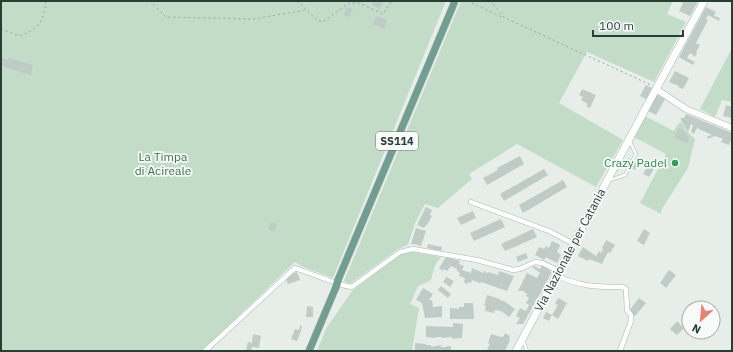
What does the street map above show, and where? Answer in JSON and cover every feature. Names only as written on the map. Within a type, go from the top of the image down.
[{"type":"main road","name":"SS114","points":[[309,351],[455,1]]},
{"type":"main road","name":"Via Nazionale per Catania","points":[[516,351],[704,1]]},
{"type":"street","points":[[656,88],[686,109],[732,128]]},
{"type":"street","points":[[471,202],[549,231],[574,244]]},
{"type":"street","points":[[205,351],[295,268],[342,286],[352,287],[400,252],[413,250],[477,260],[512,270],[520,269],[535,262],[542,263],[575,283],[626,289],[627,310],[631,315],[631,321],[620,351]]},
{"type":"lane","points":[[607,180],[625,175],[636,154],[629,140]]},
{"type":"lane","points":[[522,339],[527,351]]},
{"type":"path","points":[[1,30],[20,36],[33,30],[44,15],[46,1]]},
{"type":"path","points":[[150,1],[166,17],[253,19],[306,10]]},
{"type":"path","points":[[297,1],[318,21],[323,22],[349,3],[367,5],[384,14],[392,1]]},
{"type":"path","points":[[490,1],[505,18]]},
{"type":"path","points":[[472,3],[656,88]]},
{"type":"green space","name":"La Timpa di Acireale","points":[[1,1],[446,1],[333,278],[301,266],[295,262],[202,351],[1,351]]},
{"type":"green space","points":[[461,1],[673,1],[667,14],[686,22],[654,82],[587,52],[559,103],[623,140],[596,187],[517,144],[469,174],[472,179],[438,208],[425,204],[415,223],[408,245],[398,249],[350,284],[344,281]]},
{"type":"green space","points":[[732,48],[732,102],[722,100],[715,117],[700,109]]},
{"type":"green space","name":"Crazy Padel","points":[[645,116],[674,131],[677,125],[682,122],[686,130],[695,139],[688,168],[662,209],[661,214],[640,203],[666,154],[634,137]]},
{"type":"green space","points":[[413,252],[441,257],[435,265],[430,281],[418,286],[410,304],[419,308],[412,351],[317,351],[327,327],[352,291],[401,254]]},
{"type":"building","points":[[373,1],[384,1],[379,9],[372,4]]},
{"type":"building","points":[[678,1],[698,1],[690,16],[679,11],[683,3]]},
{"type":"building","points":[[347,7],[353,9],[349,17],[344,15]]},
{"type":"building","points":[[706,7],[716,12],[714,16],[720,18],[719,21],[708,15],[706,19],[708,20],[696,43],[700,45],[696,52],[697,53],[695,57],[690,53],[687,58],[695,62],[693,65],[679,57]]},
{"type":"building","points":[[377,16],[387,20],[384,29],[373,24]]},
{"type":"building","points":[[1,58],[8,60],[9,58],[33,65],[31,75],[1,66]]},
{"type":"building","points":[[675,71],[689,78],[683,89],[669,82]]},
{"type":"building","points":[[646,85],[652,88],[646,99],[640,96]]},
{"type":"building","points":[[582,89],[596,95],[590,108],[586,106],[588,104],[581,100],[583,97],[579,95]]},
{"type":"building","points":[[657,95],[665,99],[656,115],[648,111]]},
{"type":"building","points":[[726,105],[732,107],[732,118],[723,116]]},
{"type":"building","points":[[686,114],[732,133],[732,138],[729,145],[721,142],[723,139],[715,136],[707,139],[708,136],[712,135],[697,128],[694,134],[691,132],[693,125],[691,124],[688,132],[680,118],[684,118]]},
{"type":"building","points":[[679,128],[684,130],[683,131],[689,137],[687,144],[674,137]]},
{"type":"building","points":[[520,156],[524,164],[487,185],[483,178],[498,170],[497,168]]},
{"type":"building","points":[[628,158],[638,164],[635,170],[625,164]]},
{"type":"building","points":[[650,162],[656,165],[649,177],[643,174]]},
{"type":"building","points":[[544,169],[548,175],[504,201],[500,194]]},
{"type":"building","points":[[563,180],[567,187],[523,213],[519,205]]},
{"type":"building","points":[[426,207],[432,210],[430,215],[432,216],[424,228],[417,225]]},
{"type":"building","points":[[473,211],[476,218],[461,225],[457,218]]},
{"type":"building","points":[[501,219],[505,227],[474,241],[470,233]]},
{"type":"building","points":[[272,222],[277,225],[274,232],[268,229]]},
{"type":"building","points":[[416,228],[426,231],[421,246],[411,244]]},
{"type":"building","points":[[533,229],[537,237],[505,251],[501,244]]},
{"type":"building","points":[[644,229],[650,233],[644,245],[637,241]]},
{"type":"building","points":[[606,240],[615,245],[610,253],[608,252],[602,264],[589,259],[588,261],[578,256],[583,247],[596,256],[599,251],[601,253]]},
{"type":"building","points":[[552,241],[560,245],[557,252],[561,255],[557,263],[546,257],[544,260],[535,255],[539,247],[544,249],[546,246],[549,248]]},
{"type":"building","points":[[428,244],[442,247],[441,251],[427,248]]},
{"type":"building","points":[[526,253],[528,258],[518,262],[516,257]]},
{"type":"building","points":[[446,257],[460,261],[459,264],[464,266],[462,270],[471,273],[472,268],[483,273],[484,271],[498,275],[499,271],[514,276],[507,291],[472,280],[471,283],[468,282],[467,284],[464,282],[465,278],[459,276],[460,273],[457,269],[451,266],[447,271],[444,269],[443,271],[439,268]]},
{"type":"building","points":[[542,265],[552,272],[523,324],[516,324],[520,318],[516,316],[520,308],[526,311],[529,305],[526,303],[529,298],[526,296],[527,294],[523,291],[518,291],[527,273],[537,278],[540,273],[532,267],[534,266],[540,269]]},
{"type":"building","points":[[669,270],[676,275],[666,288],[660,283]]},
{"type":"building","points":[[297,272],[300,280],[288,284],[286,279],[291,274]]},
{"type":"building","points":[[446,277],[454,281],[450,287],[443,282]]},
{"type":"building","points":[[441,286],[451,294],[448,298],[438,290]]},
{"type":"building","points":[[423,288],[433,294],[429,300],[432,300],[433,307],[442,306],[442,317],[425,318],[422,303],[416,300]]},
{"type":"building","points":[[487,295],[504,301],[515,309],[509,317],[501,311],[495,310],[494,313],[485,311],[486,306],[484,306]]},
{"type":"building","points":[[558,298],[567,303],[558,319],[552,315],[558,305],[555,304]]},
{"type":"building","points":[[639,298],[646,303],[635,316],[629,311]]},
{"type":"building","points":[[464,303],[473,303],[474,319],[450,319],[450,308],[459,309],[459,307],[464,307]]},
{"type":"building","points":[[307,306],[313,307],[313,317],[306,317]]},
{"type":"building","points":[[546,312],[552,315],[549,321],[543,318]]},
{"type":"building","points":[[677,321],[681,325],[681,331],[677,335],[670,329]]},
{"type":"building","points":[[453,323],[463,324],[462,338],[452,339],[452,337],[426,337],[426,326],[453,327]]},
{"type":"building","points":[[300,325],[302,326],[297,341],[291,339],[295,329],[299,330]]},
{"type":"building","points":[[505,333],[510,336],[510,340],[505,351],[487,350],[490,344],[488,343],[491,334],[501,337],[504,336]]},
{"type":"building","points":[[253,334],[261,336],[259,348],[252,347],[251,351],[246,350],[248,342],[252,343]]},
{"type":"building","points":[[415,343],[431,345],[431,347],[441,345],[441,347],[451,346],[451,351],[415,351]]},
{"type":"place","name":"Crazy Padel","points":[[675,163]]}]
